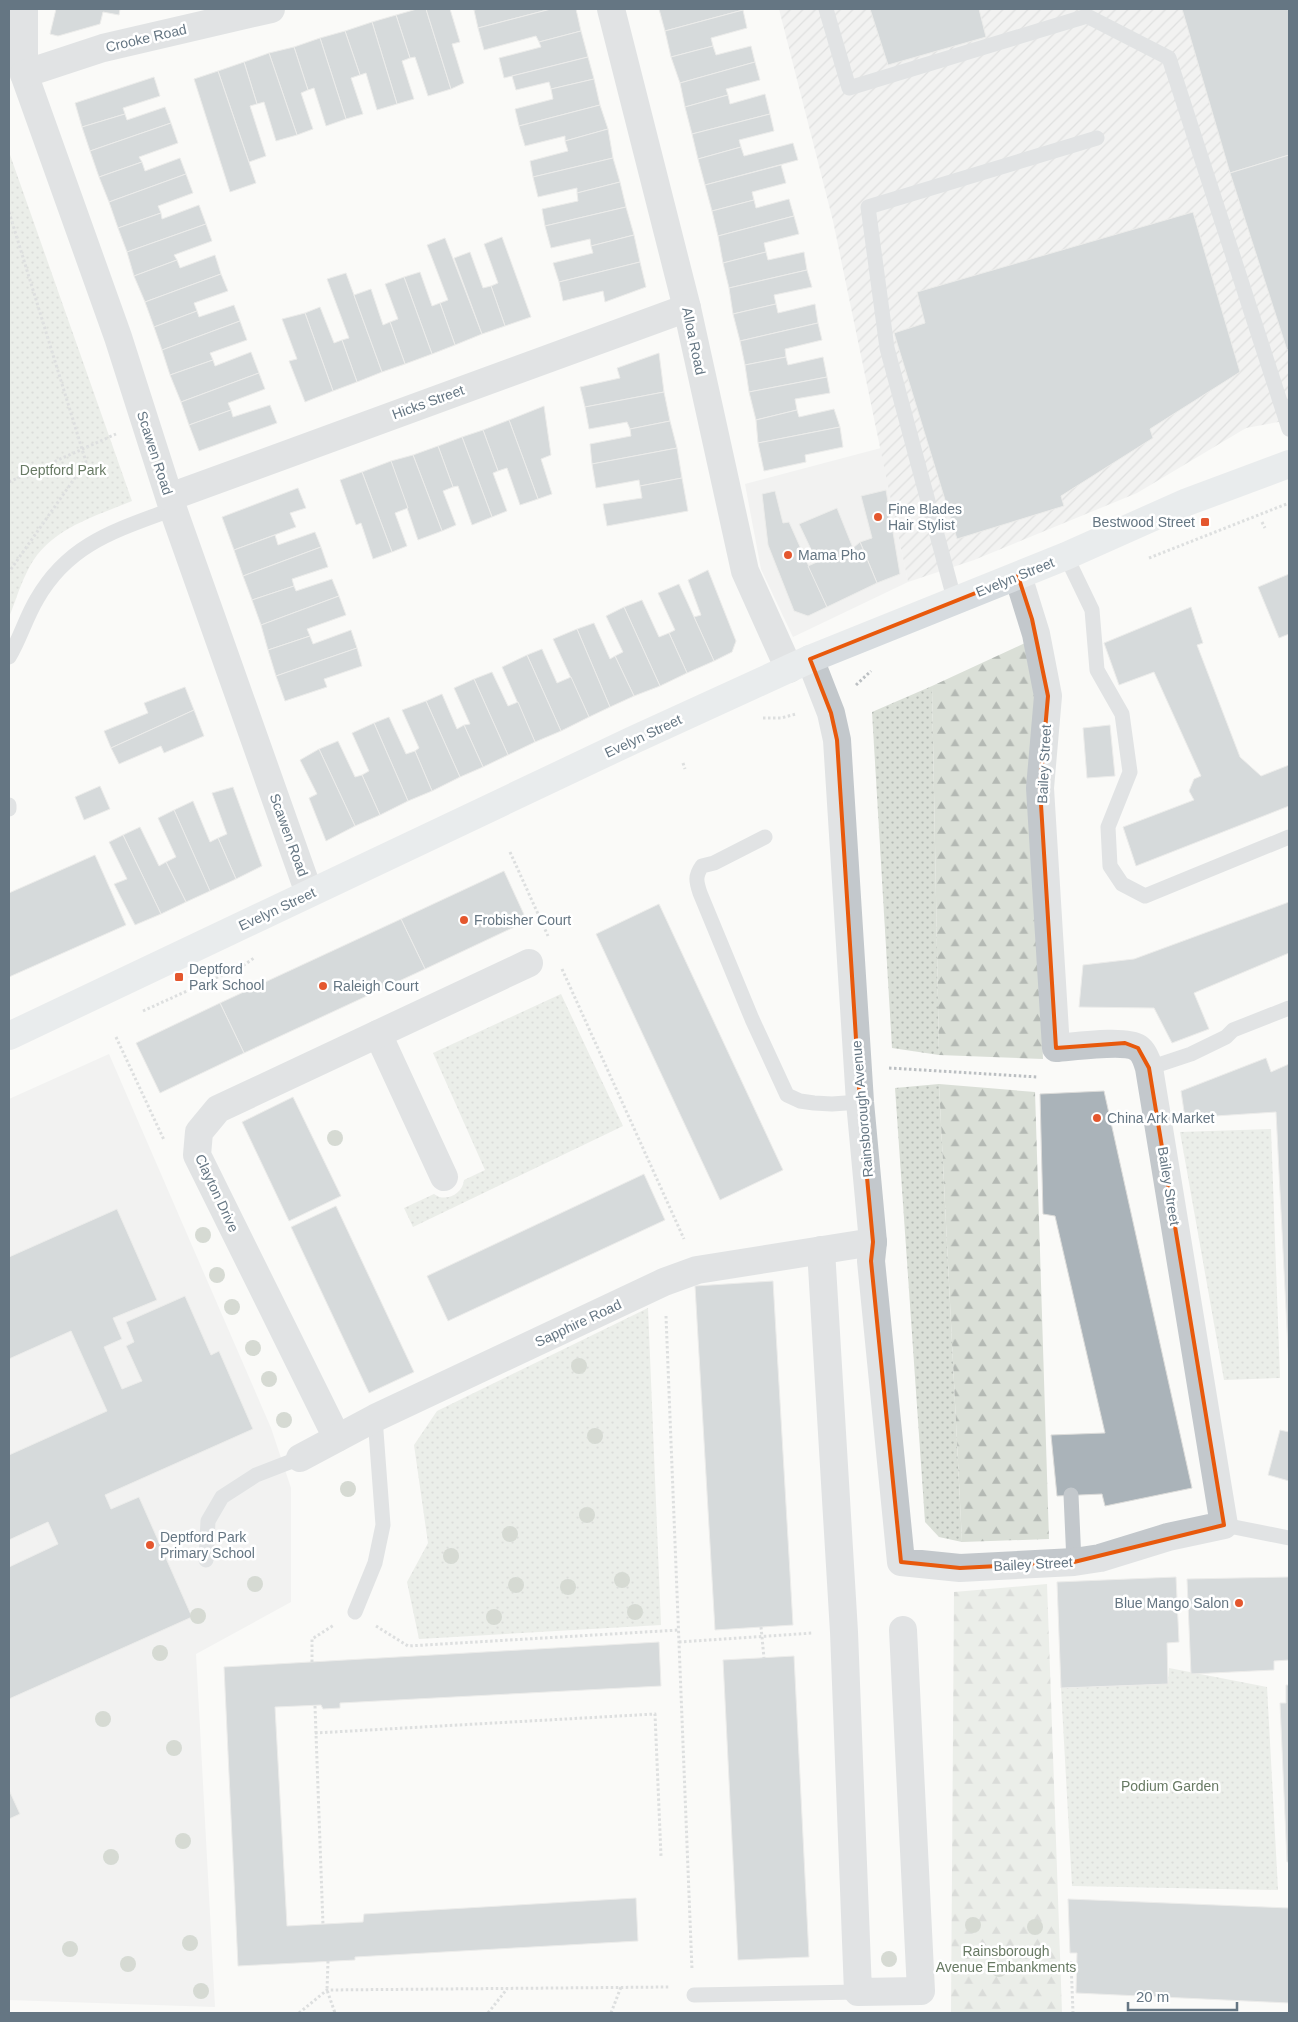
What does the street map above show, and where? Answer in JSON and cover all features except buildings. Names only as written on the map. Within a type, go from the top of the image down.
[{"type":"main road","name":"Evelyn Street","points":[[9,1036],[639,737],[800,664],[1066,556],[1187,502],[1289,464]]},
{"type":"street","name":"Scawen Road","points":[[24,9],[24,74],[118,337],[171,503],[309,893]]},
{"type":"street","name":"Crooke Road","points":[[24,74],[103,48],[271,9]]},
{"type":"street","name":"Alloa Road","points":[[610,9],[687,308],[745,571],[800,664]]},
{"type":"street","name":"Hicks Street","points":[[171,503],[687,308]]},
{"type":"street","name":"Bailey Street","points":[[900,1562],[960,1568],[1074,1562],[1100,1558],[1168,1537],[1224,1525],[1149,1068],[1145,1057],[1138,1048],[1125,1044],[1056,1048],[1040,788],[1048,696],[1036,634],[1018,576]]},
{"type":"street","name":"Rainsborough Avenue","points":[[800,664],[832,713],[837,740],[860,1102],[873,1242],[871,1261],[900,1562]]},
{"type":"street","name":"Clayton Drive","points":[[337,1438],[197,1155],[199,1132],[218,1109],[529,963]]},
{"type":"street","points":[[378,1034],[444,1177]]},
{"type":"street","name":"Sapphire Road","points":[[300,1458],[375,1418],[664,1282],[697,1270],[873,1242]]},
{"type":"street","points":[[821,1250],[844,1632],[858,1992],[921,1991],[903,1630]]},
{"type":"lane","points":[[826,9],[849,88],[1087,16],[1168,58],[1289,428]]},
{"type":"lane","points":[[954,602],[887,348],[868,207],[1097,138]]},
{"type":"lane","points":[[9,657],[37,599],[51,577],[69,557],[91,542],[171,503]]},
{"type":"lane","points":[[1066,556],[1092,610],[1097,670],[1122,714],[1130,772],[1108,828],[1110,866],[1122,884],[1145,896],[1289,837]]},
{"type":"lane","points":[[765,837],[702,866],[697,873],[696,880],[752,1019],[772,1065],[788,1095],[800,1101],[814,1103],[860,1102]]},
{"type":"lane","points":[[1149,1068],[1191,1054],[1226,1037],[1233,1030],[1289,1008]]},
{"type":"lane","points":[[355,1612],[375,1563],[383,1525],[375,1418]]},
{"type":"lane","points":[[206,1560],[208,1521],[222,1497],[256,1475],[300,1458]]},
{"type":"lane","points":[[1071,1495],[1074,1562]]},
{"type":"lane","points":[[1224,1525],[1289,1538]]},
{"type":"lane","points":[[693,1991],[858,1992]]},
{"type":"path","points":[[9,212],[86,462],[9,572]]},
{"type":"path","points":[[9,482],[82,450]]},
{"type":"path","points":[[1143,560],[1289,503]]},
{"type":"path","points":[[1262,522],[1265,528]]},
{"type":"path","points":[[683,763],[685,769]]},
{"type":"path","points":[[510,852],[551,943]]},
{"type":"path","points":[[559,961],[697,1270]]},
{"type":"path","points":[[116,1037],[165,1142],[197,1155]]},
{"type":"path","points":[[858,1066],[1045,1077],[1056,1048]]},
{"type":"path","points":[[299,2013],[327,1990],[621,1987],[693,1991],[664,1282]]},
{"type":"path","points":[[312,1662],[312,1639],[355,1612],[408,1646],[678,1630]]},
{"type":"path","points":[[761,1627],[764,1658]]},
{"type":"path","points":[[679,1642],[792,1634]]},
{"type":"path","points":[[316,1706],[315,1733],[323,1925]]},
{"type":"path","points":[[315,1733],[655,1714],[661,1856]]},
{"type":"path","points":[[328,1961],[327,1990],[335,2013]]},
{"type":"path","points":[[1071,1961],[1073,2013]]},
{"type":"path","points":[[611,2013],[621,1987]]},
{"type":"path","points":[[488,2013],[507,1989]]},
{"type":"highlighted area","points":[[1018,576],[1032,619],[1048,696],[1040,788],[1056,1048],[1125,1043],[1138,1048],[1149,1068],[1224,1525],[1074,1562],[960,1568],[901,1562],[871,1261],[873,1242],[860,1102],[837,740],[831,713],[810,659]]},
{"type":"shaded area","points":[[779,9],[1289,9],[1289,420],[1246,428],[1137,493],[974,560],[908,582],[833,221]]},
{"type":"shaded area","points":[[881,448],[908,582],[793,637],[761,569],[745,484]]},
{"type":"shaded area","name":"Deptford Park Primary School","points":[[109,1054],[271,1428],[291,1488],[291,1602],[196,1654],[215,2007],[9,2000],[9,1099]]},
{"type":"green space","name":"Deptford Park","points":[[9,152],[132,501],[71,527],[45,546],[34,559],[26,574],[9,617]]},
{"type":"green space","points":[[1025,643],[1038,699],[1032,777],[1043,1059],[939,1055],[932,686]]},
{"type":"green space","points":[[932,686],[939,1055],[892,1048],[872,712]]},
{"type":"green space","points":[[561,994],[623,1126],[413,1227],[404,1208],[434,1194],[443,1198],[453,1196],[463,1185],[464,1180],[485,1170],[433,1053]]},
{"type":"green space","points":[[939,1084],[962,1542],[939,1537],[925,1522],[895,1088]]},
{"type":"green space","points":[[939,1084],[1035,1092],[1049,1539],[962,1542]]},
{"type":"green space","points":[[1271,1129],[1280,1378],[1224,1380],[1180,1132]]},
{"type":"green space","points":[[648,1308],[661,1625],[419,1639],[407,1582],[428,1543],[414,1445],[437,1411]]},
{"type":"green space","name":"Rainsborough Avenue Embankments","points":[[1047,1584],[1062,2013],[951,2013],[954,1592]]},
{"type":"green space","name":"Podium Garden","points":[[1169,1668],[1267,1687],[1278,1890],[1072,1886],[1061,1688],[1168,1684]]},
{"type":"place","name":"Fine Blades Hair Stylist","points":[[878,517]]},
{"type":"place","name":"Bestwood Street","points":[[1205,522]]},
{"type":"place","name":"Mama Pho","points":[[788,555]]},
{"type":"place","name":"Frobisher Court","points":[[464,920]]},
{"type":"place","name":"Deptford Park School","points":[[179,977]]},
{"type":"place","name":"Raleigh Court","points":[[323,986]]},
{"type":"place","name":"China Ark Market","points":[[1097,1118]]},
{"type":"place","name":"Deptford Park Primary School","points":[[150,1545]]},
{"type":"place","name":"Blue Mango Salon","points":[[1239,1603]]}]
